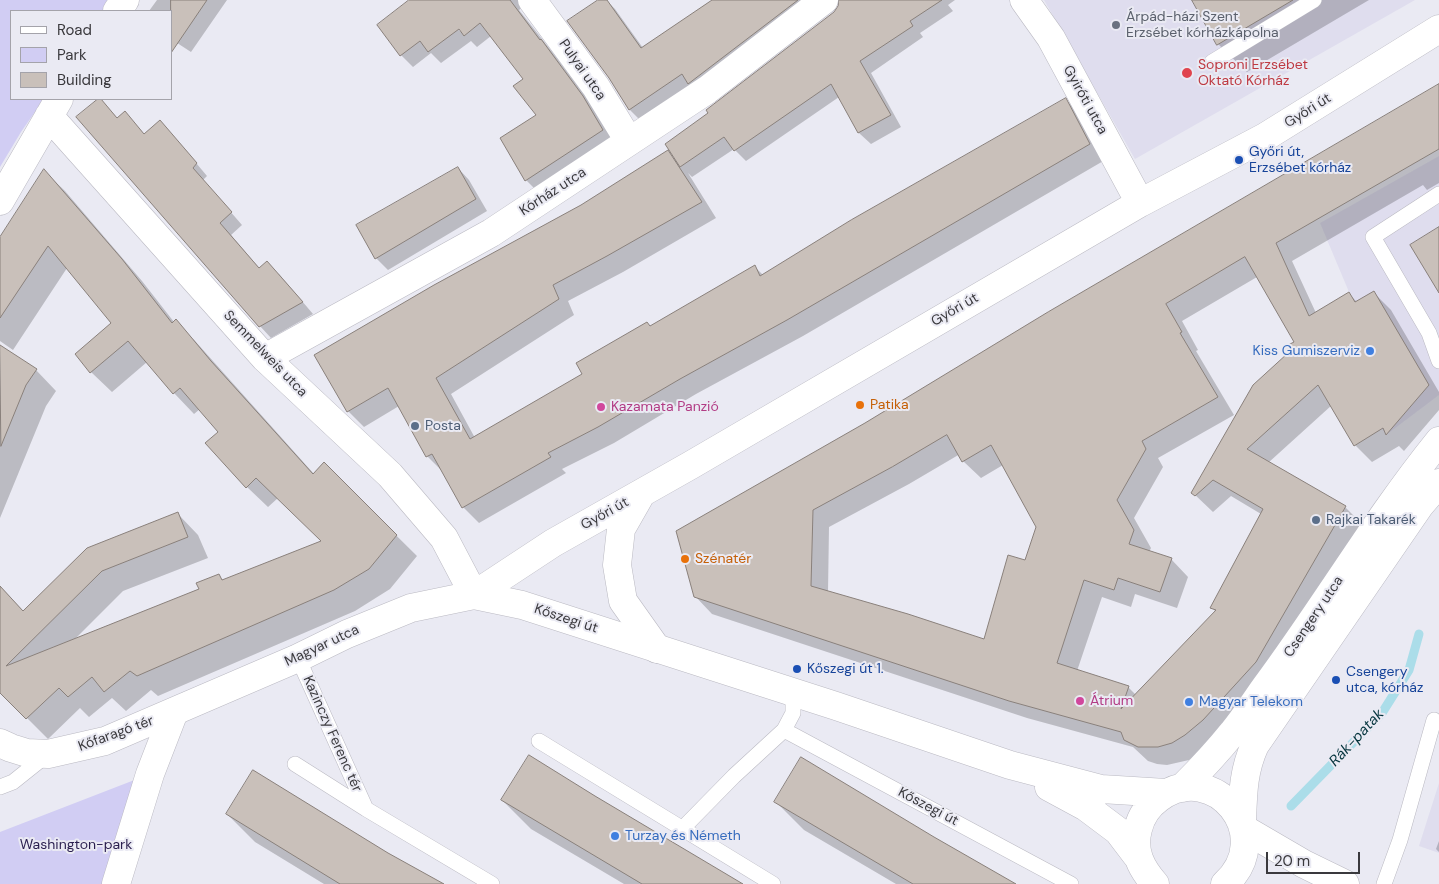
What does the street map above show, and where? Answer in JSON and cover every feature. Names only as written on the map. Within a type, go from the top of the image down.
[{"type":"street","name":"Pulyai utca","points":[[532,0],[596,87],[629,142]]},
{"type":"street","name":"Kórház utca","points":[[265,358],[491,233],[707,90],[824,0]]},
{"type":"street","name":"Gyiróti utca","points":[[1024,0],[1051,38],[1140,203]]},
{"type":"street","name":"Győri út","points":[[474,595],[553,543],[641,494],[1140,203],[1265,137],[1439,29]]},
{"type":"street","points":[[0,201],[54,107]]},
{"type":"street","name":"Semmelweis utca","points":[[54,107],[265,358],[390,475],[444,538],[474,595]]},
{"type":"street","name":"Csengery utca","points":[[1146,874],[1136,837],[1140,819],[1151,804],[1174,790],[1209,762],[1235,730],[1313,621],[1347,567],[1400,491],[1439,441]]},
{"type":"street","name":"Csengery utca","points":[[1225,884],[1234,876],[1242,862],[1245,846],[1243,782],[1249,757],[1255,745],[1420,505],[1439,483]]},
{"type":"street","points":[[641,494],[621,529],[617,565],[623,601],[657,649]]},
{"type":"street","name":"Kőszegi út","points":[[474,595],[522,605],[836,706],[1010,765],[1101,789],[1174,790],[1200,788],[1218,794],[1232,806],[1243,825]]},
{"type":"street","name":"Magyar utca","points":[[174,712],[298,658],[347,634],[410,608],[474,595]]},
{"type":"street","points":[[116,884],[150,774],[174,712]]},
{"type":"street","name":"Kőfaragó tér","points":[[0,743],[27,753],[48,754],[106,740],[174,712]]},
{"type":"street","name":"Kőszegi út","points":[[1010,765],[1094,812],[1118,831],[1146,874]]},
{"type":"street","points":[[1243,825],[1304,864],[1345,884]]},
{"type":"lane","points":[[1212,62],[1314,0]]},
{"type":"lane","points":[[1439,194],[1373,238],[1434,330],[1439,361]]},
{"type":"lane","name":"Kazinczy Ferenc tér","points":[[298,658],[366,809]]},
{"type":"lane","points":[[682,829],[734,776],[784,730],[793,714],[793,693]]},
{"type":"lane","points":[[1384,884],[1400,840],[1434,720]]},
{"type":"lane","name":"Kőszegi út","points":[[784,730],[1071,884]]},
{"type":"lane","points":[[539,741],[773,884]]},
{"type":"lane","points":[[0,787],[13,782],[48,754]]},
{"type":"lane","name":"Kazinczy Ferenc tér","points":[[295,764],[492,884]]},
{"type":"shaded area","name":"Soproni Erzsébet Oktató Kórház","points":[[1044,0],[1415,0],[1135,159]]},
{"type":"shaded area","points":[[1439,156],[1439,395],[1386,435],[1309,316],[1349,292],[1320,223]]},
{"type":"shaded area","points":[[1439,783],[1439,853],[1419,846]]},
{"type":"green space","points":[[0,0],[111,0],[105,10],[10,10],[10,100],[43,100],[0,167]]},
{"type":"green space","name":"Washington-park","points":[[137,779],[105,884],[0,884],[0,832]]},
{"type":"building","points":[[171,0],[207,0],[172,52],[172,10]]},
{"type":"building","points":[[409,0],[510,0],[583,96],[603,130],[525,181],[500,138],[536,115],[513,86],[523,79],[480,23],[464,36],[459,29],[428,52],[420,41],[400,56],[377,25]]},
{"type":"building","points":[[598,0],[607,0],[641,48],[712,0],[798,0],[688,84],[682,74],[629,110],[609,78],[567,21]]},
{"type":"building","points":[[839,0],[942,0],[910,21],[913,26],[860,61],[891,115],[858,133],[831,84],[734,151],[724,137],[680,167],[665,144],[708,113],[706,110],[834,12]]},
{"type":"building","points":[[1192,0],[1293,0],[1217,45]]},
{"type":"building","points":[[1439,84],[1439,149],[1276,243],[1309,316],[1349,292],[1355,302],[1374,291],[1429,385],[1386,435],[1383,428],[1354,446],[1318,385],[1247,449],[1346,506],[1256,662],[1203,720],[1185,735],[1172,743],[1158,747],[1138,747],[1124,740],[1121,732],[1009,701],[694,597],[676,531],[865,423],[1048,312]],"holes":[[[1245,257],[1294,342],[1284,347],[1288,353],[1253,385],[1191,493],[1195,496],[1213,480],[1263,509],[1210,608],[1216,610],[1121,709],[1129,686],[1057,663],[1084,580],[1114,590],[1118,578],[1160,592],[1172,558],[1129,544],[1134,530],[1117,500],[1146,449],[1142,441],[1218,397],[1180,333],[1182,332],[1166,304]],[[947,435],[962,462],[991,445],[1036,527],[1025,560],[1008,555],[984,639],[908,614],[811,586],[813,510]]]},
{"type":"building","points":[[1066,98],[1090,144],[787,320],[598,427],[548,453],[551,457],[462,508],[432,454],[426,457],[388,388],[347,412],[314,355],[434,285],[581,205],[668,150],[702,202],[553,285],[559,299],[436,378],[470,439],[582,374],[576,363],[647,322],[650,326],[755,265],[760,276],[851,220]]},
{"type":"building","points":[[97,100],[102,100],[117,118],[125,111],[144,134],[160,120],[197,163],[193,168],[232,212],[220,223],[259,268],[267,261],[303,302],[259,327],[76,117]]},
{"type":"building","points":[[458,167],[476,199],[375,259],[356,225]]},
{"type":"building","points":[[44,169],[122,259],[172,323],[176,319],[211,361],[313,474],[324,462],[397,535],[369,569],[334,590],[137,676],[130,671],[104,692],[92,677],[68,697],[59,688],[26,719],[0,693],[0,586],[23,611],[87,548],[178,512],[188,537],[102,571],[6,666],[199,589],[196,583],[219,574],[222,580],[321,541],[256,478],[246,488],[205,443],[218,432],[180,388],[173,394],[128,341],[90,373],[75,354],[111,323],[48,246],[0,318],[0,237]]},
{"type":"building","points":[[1439,227],[1439,293],[1410,245]]},
{"type":"building","points":[[0,345],[37,369],[26,385],[1,446]]},
{"type":"building","points":[[529,755],[743,884],[642,884],[501,800]]},
{"type":"building","points":[[801,757],[1016,884],[913,884],[840,841],[774,802]]},
{"type":"building","points":[[253,770],[388,853],[444,884],[340,884],[226,814]]},
{"type":"waterway","name":"Rák-patak","points":[[1291,806],[1382,713],[1409,670],[1419,634]]},
{"type":"place","name":"Árpád-házi Szent Erzsébet kórházkápolna","points":[[1116,25]]},
{"type":"place","name":"Soproni Erzsébet Oktató Kórház","points":[[1187,73]]},
{"type":"place","name":"Győri út, Erzsébet kórház","points":[[1239,160]]},
{"type":"place","name":"Kiss Gumiszerviz","points":[[1370,351]]},
{"type":"place","name":"Patika","points":[[860,405]]},
{"type":"place","name":"Kazamata Panzió","points":[[601,407]]},
{"type":"place","name":"Posta","points":[[415,426]]},
{"type":"place","name":"Rajkai Takarék","points":[[1316,520]]},
{"type":"place","name":"Szénatér","points":[[685,559]]},
{"type":"place","name":"Kőszegi út 1.","points":[[797,669]]},
{"type":"place","name":"Csengery utca, kórház","points":[[1336,680]]},
{"type":"place","name":"Átrium","points":[[1080,701]]},
{"type":"place","name":"Magyar Telekom","points":[[1189,702]]},
{"type":"place","name":"Turzay és Németh","points":[[615,836]]}]
